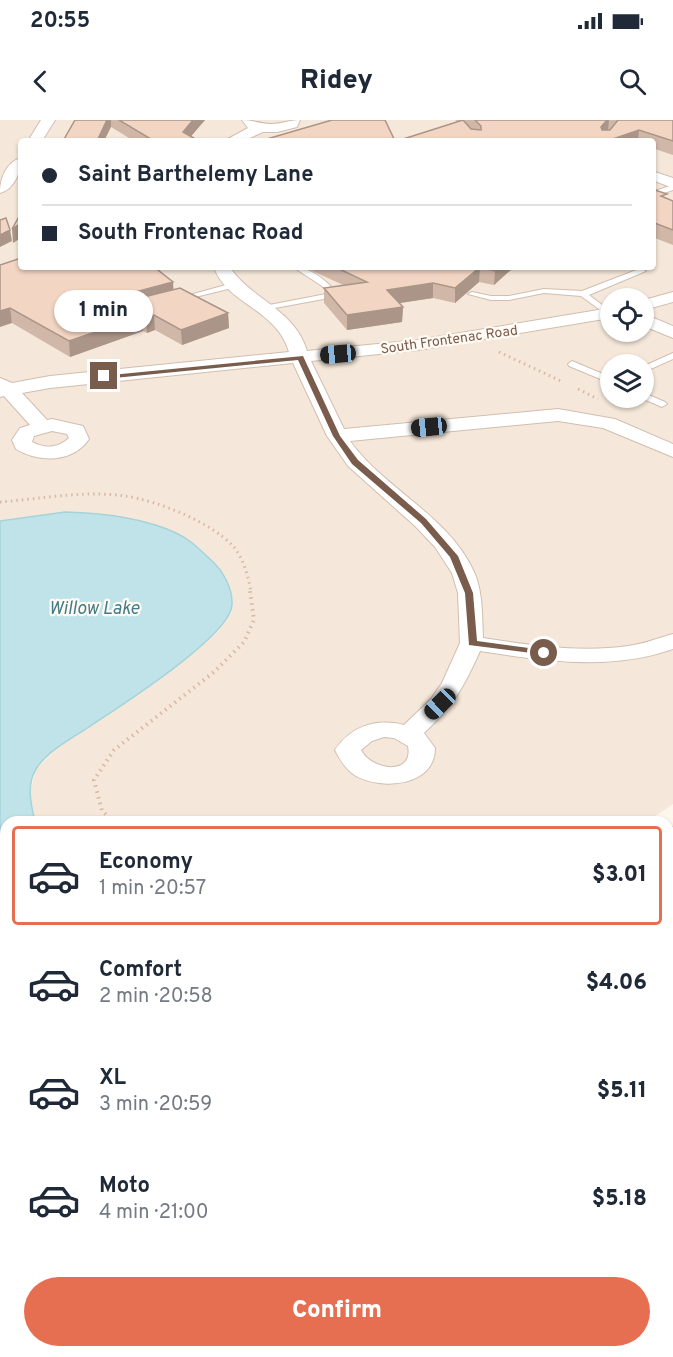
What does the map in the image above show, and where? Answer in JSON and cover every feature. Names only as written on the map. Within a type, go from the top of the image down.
[{"type":"street","points":[[37,138],[48,120]]},
{"type":"street","points":[[235,138],[255,124],[285,127],[292,124],[293,120]]},
{"type":"street","points":[[0,161],[18,162]]},
{"type":"street","points":[[0,188],[18,166]]},
{"type":"street","points":[[656,177],[673,185]]},
{"type":"street","points":[[223,270],[233,285],[267,308],[283,324],[295,341],[300,358],[337,436],[355,462],[423,521],[454,556],[469,593],[472,643],[460,673],[440,704],[409,734]]},
{"type":"street","points":[[654,302],[673,297]]},
{"type":"street","name":"South Frontenac Road","points":[[3,388],[300,358],[470,337],[600,315]]},
{"type":"street","points":[[654,324],[673,333]]},
{"type":"street","points":[[3,388],[42,426]]},
{"type":"street","points":[[337,436],[558,415],[608,423],[673,451]]},
{"type":"street","points":[[472,643],[528,652],[577,656],[634,653],[673,641]]},
{"type":"lane","points":[[656,193],[673,185]]},
{"type":"lane","points":[[267,308],[329,296],[331,291],[325,284],[302,270]]},
{"type":"lane","points":[[472,294],[491,298],[509,298],[544,291],[583,294],[642,270]]},
{"type":"lane","points":[[175,300],[233,285]]},
{"type":"lane","points":[[583,294],[600,306]]},
{"type":"lane","points":[[654,365],[673,356]]},
{"type":"lane","points":[[572,364],[600,376]]},
{"type":"lane","points":[[654,400],[662,404]]},
{"type":"path","points":[[490,348],[565,383]]},
{"type":"path","points":[[576,388],[600,400]]},
{"type":"path","points":[[0,502],[81,495],[125,496],[171,510],[208,527],[234,547],[249,579],[255,620],[244,642],[213,672],[114,750],[94,780],[102,811],[108,816]]},
{"type":"shaded area","points":[[0,120],[673,120],[673,804],[656,816],[34,816],[29,796],[36,769],[57,748],[136,695],[197,650],[220,629],[65,512],[0,521]]},
{"type":"water","name":"Willow Lake","points":[[65,512],[107,515],[150,523],[191,542],[212,561],[227,581],[232,599],[226,619],[213,635],[193,653],[146,688],[60,745],[41,762],[33,775],[30,788],[34,816],[0,816],[0,521]]},
{"type":"building","points":[[75,120],[107,120],[98,138],[65,138]]},
{"type":"building","points":[[119,120],[193,120],[183,132],[194,138],[149,138]]},
{"type":"building","points":[[332,120],[385,120],[394,138],[270,138]]},
{"type":"building","points":[[463,120],[471,129],[481,130],[481,126],[475,120],[607,120],[601,127],[602,130],[610,130],[618,120],[673,120],[673,141],[639,130],[616,138],[406,138]]},
{"type":"building","points":[[656,190],[667,194],[661,196],[673,201],[673,230],[656,224]]},
{"type":"building","points":[[6,218],[10,230],[0,235],[0,220]]},
{"type":"building","points":[[18,259],[18,270],[158,270],[173,282],[135,292],[135,296],[140,298],[180,288],[228,313],[181,330],[154,315],[146,318],[142,316],[69,341],[10,308],[0,311],[0,265]]},
{"type":"building","points":[[341,270],[476,270],[455,288],[433,283],[387,290],[403,307],[347,315],[324,288],[367,282]]},
{"type":"route","points":[[104,376],[300,358],[337,436],[355,462],[423,521],[454,556],[463,573],[469,593],[472,643],[544,653]]}]
